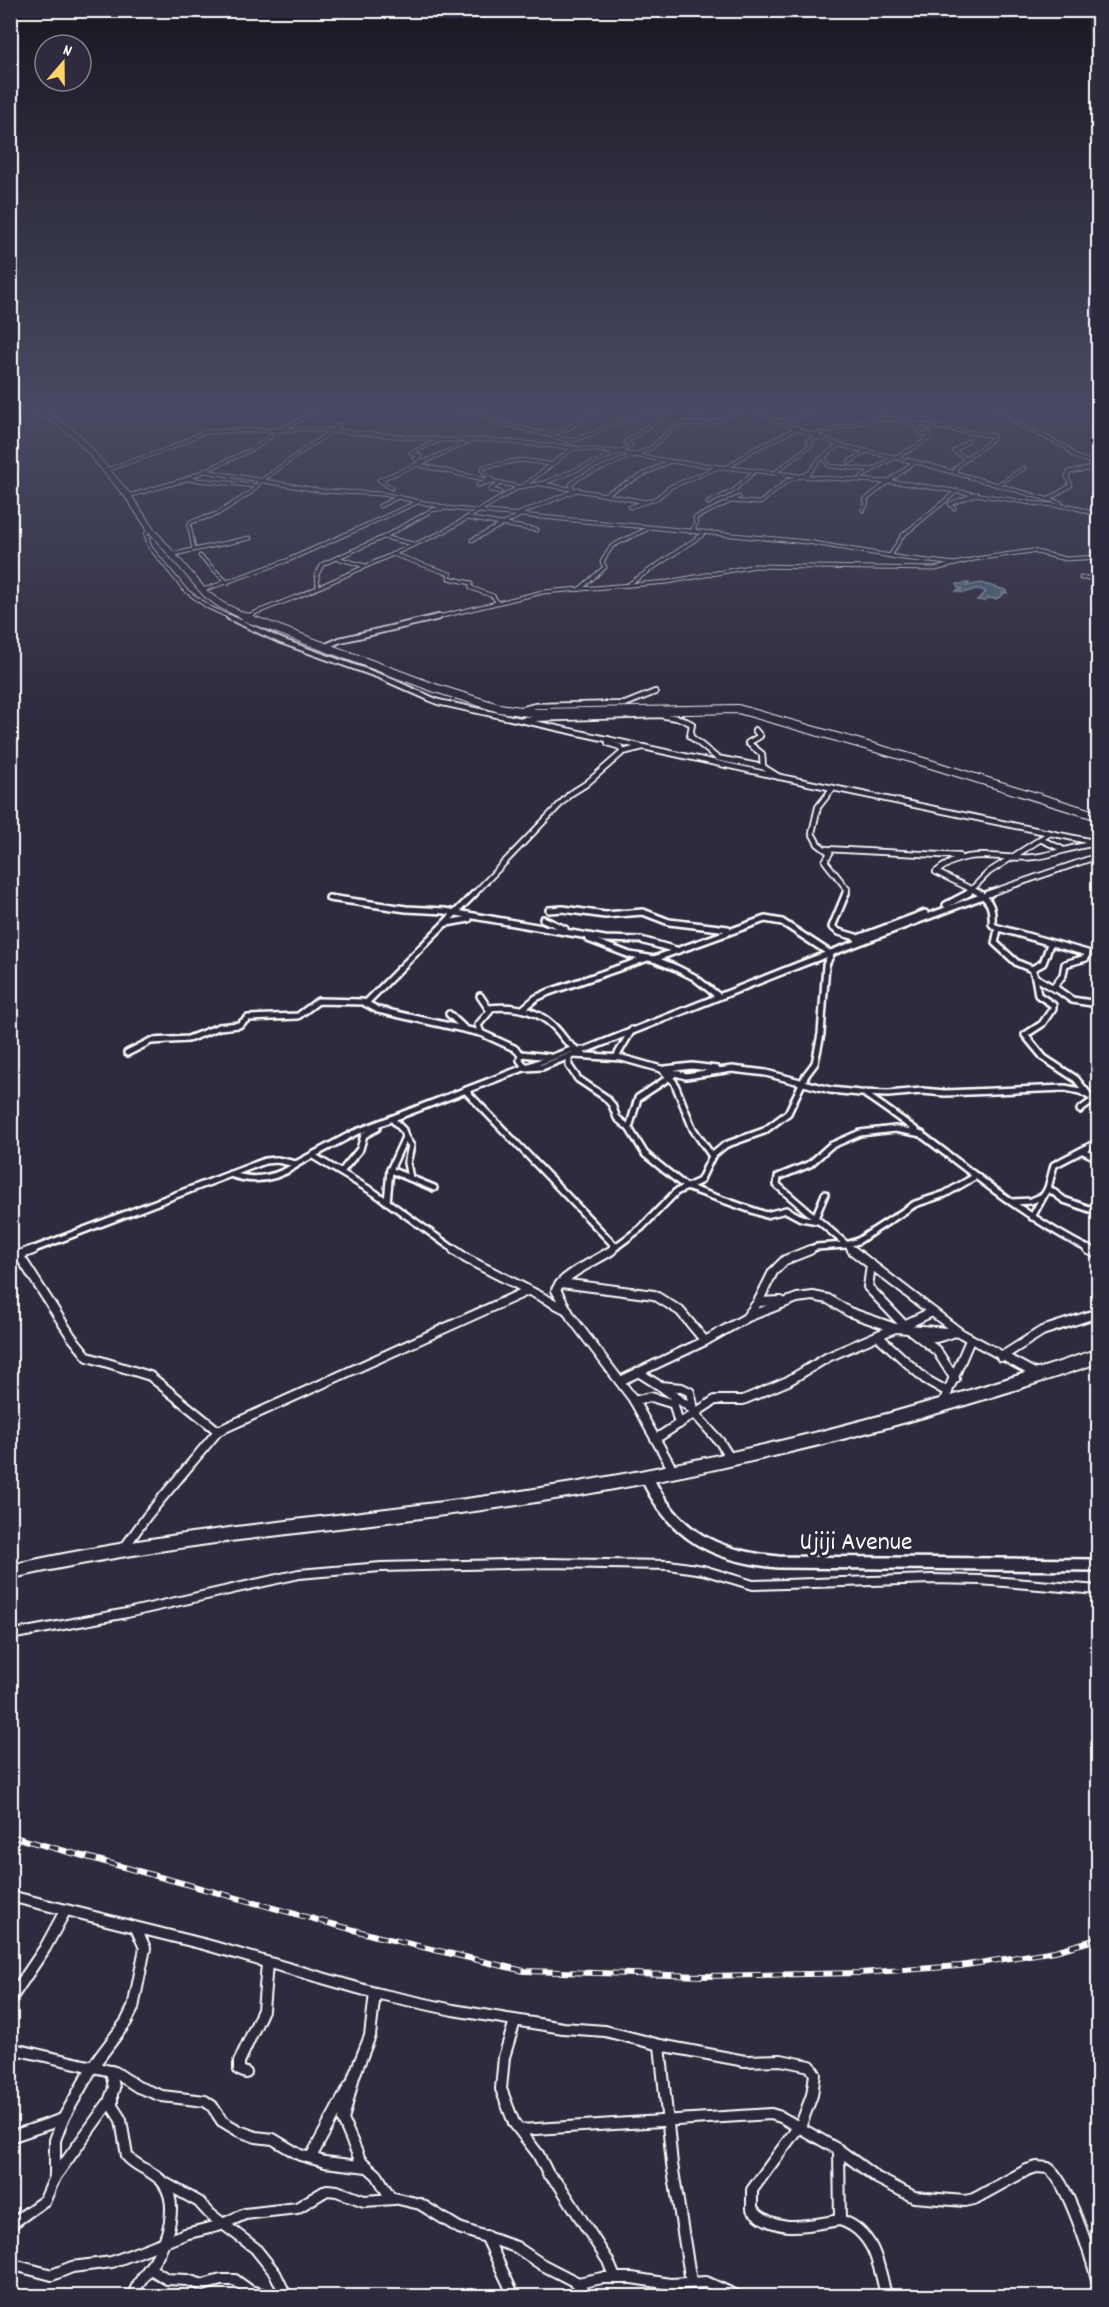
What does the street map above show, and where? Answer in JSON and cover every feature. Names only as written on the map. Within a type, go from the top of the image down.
[{"type":"main road","points":[[139,512],[203,590],[221,605],[324,647],[456,695],[515,711],[738,709],[914,759],[1098,816]]},
{"type":"main road","points":[[10,1572],[173,1539],[511,1500],[647,1478],[732,1461],[941,1408],[1098,1356]]},
{"type":"main road","name":"Ujiji Avenue","points":[[647,1478],[658,1502],[679,1525],[699,1539],[742,1558],[778,1562],[1098,1565]]},
{"type":"street","points":[[194,549],[190,523],[220,512]]},
{"type":"street","points":[[203,590],[228,583],[398,512]]},
{"type":"street","points":[[318,587],[317,574],[321,565],[384,537],[429,512]]},
{"type":"street","points":[[244,616],[366,566],[475,512]]},
{"type":"street","points":[[488,512],[814,543],[890,556],[960,564]]},
{"type":"street","points":[[472,540],[527,512]]},
{"type":"street","points":[[697,533],[693,529],[696,524],[695,518],[708,512]]},
{"type":"street","points":[[890,556],[902,536],[932,512]]},
{"type":"street","points":[[466,518],[537,530]]},
{"type":"street","points":[[149,526],[146,535],[159,559],[185,590],[201,603],[281,641],[389,679],[438,702],[525,719],[833,789],[1098,844]]},
{"type":"street","points":[[580,589],[605,567],[602,561],[609,549],[650,528]]},
{"type":"street","points":[[626,585],[692,540],[706,534]]},
{"type":"street","points":[[384,537],[413,544]]},
{"type":"street","points":[[149,542],[171,551],[250,538]]},
{"type":"street","points":[[324,647],[340,640],[393,630],[543,592],[676,581],[758,566],[935,569],[978,558],[1032,551],[1066,559],[1098,557]]},
{"type":"street","points":[[392,554],[450,574],[449,578],[472,583],[471,588],[493,596],[497,602]]},
{"type":"street","points":[[200,556],[228,583]]},
{"type":"street","points":[[338,558],[366,566]]},
{"type":"street","points":[[1082,578],[1098,578]]},
{"type":"street","points":[[515,711],[542,705],[625,704],[656,692]]},
{"type":"street","points":[[525,719],[660,715],[672,717],[692,724],[690,736],[714,757],[763,767],[780,777]]},
{"type":"street","points":[[755,730],[760,736],[748,743],[762,754],[763,767]]},
{"type":"street","points":[[608,739],[608,743],[620,747],[623,752]]},
{"type":"street","points":[[366,1003],[525,843],[570,794],[586,784],[594,774],[623,752],[646,747]]},
{"type":"street","points":[[833,789],[818,807],[812,829],[816,842],[830,854],[825,861],[847,889],[846,897],[832,927],[857,941],[1098,856]]},
{"type":"street","points":[[230,1174],[247,1180],[262,1180],[282,1174],[354,1133],[526,1068],[575,1053],[831,954],[857,941],[956,901],[974,889],[983,876],[1050,833]]},
{"type":"street","points":[[1040,839],[1062,849]]},
{"type":"street","points":[[826,849],[897,851],[917,855],[987,854],[1014,858],[1040,856],[1062,849],[1098,844]]},
{"type":"street","points":[[962,856],[936,872],[974,889],[983,896],[992,905],[992,924],[998,928],[1050,944],[1083,951],[1088,956],[1065,964],[1063,975],[1054,985],[1055,989]]},
{"type":"street","points":[[329,898],[454,913],[613,940],[641,940],[676,950]]},
{"type":"street","points":[[549,910],[563,909],[604,915],[643,912],[669,922],[732,929]]},
{"type":"street","points":[[446,923],[476,918]]},
{"type":"street","points":[[543,919],[622,952],[654,959],[694,977],[718,996]]},
{"type":"street","points":[[654,959],[760,920],[782,922],[831,954]]},
{"type":"street","points":[[998,928],[995,943],[1017,963],[1032,969],[1038,995],[1053,1005],[1042,1024],[1025,1035],[1044,1057],[1075,1078],[1085,1087],[1088,1094]]},
{"type":"street","points":[[613,940],[622,952]]},
{"type":"street","points":[[1032,969],[1043,963],[1050,944]]},
{"type":"street","points":[[675,1472],[634,1401],[566,1309],[556,1290],[561,1283],[616,1247],[654,1216],[671,1196],[700,1181],[712,1156],[730,1142],[752,1136],[778,1122],[788,1113],[815,1064],[821,1034],[826,965],[831,954]]},
{"type":"street","points":[[524,1008],[536,998],[549,992],[645,958]]},
{"type":"street","points":[[1035,977],[1072,1000],[1098,1004]]},
{"type":"street","points":[[480,996],[489,1008]]},
{"type":"street","points":[[128,1053],[151,1041],[188,1039],[219,1027],[238,1025],[248,1018],[298,1016],[318,1001],[366,1003],[378,1010],[481,1033],[506,1044],[521,1054],[555,1059],[569,1066],[578,1079],[609,1101],[617,1118],[629,1128],[651,1160],[686,1187],[766,1215],[786,1210],[801,1218],[817,1220]]},
{"type":"street","points":[[489,1008],[507,1006],[536,1012],[558,1031],[575,1053],[616,1057],[654,1066],[673,1075],[694,1131],[712,1156]]},
{"type":"street","points":[[481,1033],[478,1024],[488,1013],[489,1008]]},
{"type":"street","points":[[449,1014],[466,1030]]},
{"type":"street","points":[[616,1057],[632,1030]]},
{"type":"street","points":[[569,1066],[575,1053]]},
{"type":"street","points":[[521,1054],[520,1060],[526,1068]]},
{"type":"street","points":[[654,1066],[673,1075],[691,1076],[723,1070]]},
{"type":"street","points":[[664,1070],[692,1066],[774,1074],[830,1089],[860,1093],[1071,1089],[1088,1094],[1097,1100],[1080,1110]]},
{"type":"street","points":[[629,1128],[632,1109],[638,1096],[646,1089],[673,1075]]},
{"type":"street","points":[[466,1091],[616,1247]]},
{"type":"street","points":[[860,1093],[869,1096],[1057,1234],[1098,1254]]},
{"type":"street","points":[[341,1172],[360,1149],[366,1133],[441,1100]]},
{"type":"street","points":[[394,1121],[403,1130],[411,1146],[407,1163],[410,1178]]},
{"type":"street","points":[[922,1134],[895,1129],[860,1133],[830,1146],[810,1164],[778,1177],[777,1185],[846,1245],[956,1333],[1040,1376]]},
{"type":"street","points":[[387,1202],[390,1170],[405,1137]]},
{"type":"street","points":[[1032,1217],[1048,1188],[1054,1165],[1098,1142]]},
{"type":"street","points":[[1083,1151],[1098,1158]]},
{"type":"street","points":[[313,1156],[387,1202],[460,1255],[566,1309]]},
{"type":"street","points":[[218,1431],[150,1376],[88,1357],[18,1257],[68,1235],[265,1161],[277,1160],[296,1164]]},
{"type":"street","points":[[390,1170],[434,1188]]},
{"type":"street","points":[[746,1318],[758,1302],[773,1272],[785,1260],[816,1247],[846,1245],[864,1238],[915,1204],[945,1194],[976,1176]]},
{"type":"street","points":[[1048,1188],[1056,1195],[1098,1212]]},
{"type":"street","points":[[817,1220],[825,1194]]},
{"type":"street","points":[[1012,1202],[1031,1201],[1043,1196],[1056,1195]]},
{"type":"street","points":[[870,1264],[868,1287],[906,1327],[943,1358],[955,1379]]},
{"type":"street","points":[[561,1283],[654,1295],[680,1311],[705,1341]]},
{"type":"street","points":[[124,1548],[142,1522],[218,1431],[527,1291]]},
{"type":"street","points":[[758,1302],[813,1296],[828,1299],[849,1312],[895,1328]]},
{"type":"street","points":[[620,1381],[705,1341],[746,1318],[797,1298]]},
{"type":"street","points":[[906,1327],[932,1312]]},
{"type":"street","points":[[1001,1357],[1042,1331],[1098,1313]]},
{"type":"street","points":[[657,1438],[714,1400],[743,1400],[788,1381],[828,1357],[895,1328],[906,1327],[956,1333]]},
{"type":"street","points":[[919,1336],[936,1338],[956,1333]]},
{"type":"street","points":[[878,1336],[925,1379],[948,1392]]},
{"type":"street","points":[[941,1408],[970,1340]]},
{"type":"street","points":[[638,1372],[671,1392],[694,1412],[720,1442],[732,1461]]},
{"type":"street","points":[[660,1386],[682,1388],[690,1392],[694,1412]]},
{"type":"street","points":[[671,1392],[679,1424]]},
{"type":"street","points":[[634,1401],[651,1397],[674,1404]]},
{"type":"street","points":[[10,1635],[127,1613],[277,1578],[334,1570],[381,1567],[647,1564],[686,1566],[753,1585],[931,1579],[980,1580],[1098,1590]]},
{"type":"street","points":[[10,1896],[207,1945],[375,1993],[453,2010],[515,2021],[605,2031],[660,2045],[745,2061],[781,2060],[810,2066],[815,2074],[812,2095],[799,2128],[752,2190],[752,2209],[764,2222],[778,2225],[797,2227],[840,2220],[848,2221],[857,2228],[879,2258],[886,2296]]},
{"type":"street","points":[[10,2000],[45,1948],[65,1911]]},
{"type":"street","points":[[54,2177],[56,2140],[63,2119],[93,2066],[126,2022],[133,2008],[145,1948],[136,1928]]},
{"type":"street","points":[[246,2073],[239,2070],[239,2062],[263,2010],[267,1964]]},
{"type":"street","points":[[311,2157],[354,2076],[370,2036],[375,1993]]},
{"type":"street","points":[[515,2021],[504,2057],[500,2084],[510,2115],[595,2240],[615,2278]]},
{"type":"street","points":[[660,2045],[665,2120],[691,2282]]},
{"type":"street","points":[[10,2048],[111,2071],[123,2075],[138,2087],[162,2096],[205,2101],[227,2125],[256,2137],[273,2139],[300,2155],[330,2164],[368,2167]]},
{"type":"street","points":[[111,2071],[114,2083],[112,2106],[121,2120],[128,2159],[199,2202],[210,2214],[225,2223],[255,2248],[275,2272],[286,2296]]},
{"type":"street","points":[[354,2076],[343,2120],[356,2153],[377,2175],[390,2197],[420,2204],[459,2228],[516,2247],[541,2264],[578,2283],[586,2296]]},
{"type":"street","points":[[10,2225],[45,2200],[54,2177],[112,2097]]},
{"type":"street","points":[[520,2130],[771,2114],[781,2117],[839,2150],[877,2178],[914,2197],[972,2201],[1037,2167],[1051,2169],[1059,2179],[1096,2270],[1098,2283]]},
{"type":"street","points":[[10,2138],[63,2119]]},
{"type":"street","points":[[839,2150],[840,2220]]},
{"type":"street","points":[[133,2296],[134,2290],[157,2255],[171,2219],[172,2211],[166,2187],[161,2181]]},
{"type":"street","points":[[10,2264],[52,2275],[72,2267],[112,2262],[245,2214],[297,2208],[327,2190],[337,2191],[364,2201],[395,2199]]},
{"type":"street","points":[[486,2236],[514,2296]]},
{"type":"street","points":[[149,2268],[167,2279],[187,2280],[203,2285],[221,2280],[235,2280],[250,2290],[272,2296]]},
{"type":"street","points":[[578,2283],[596,2278],[632,2278],[670,2284],[711,2283],[737,2296]]},
{"type":"water","points":[[969,583],[966,586],[981,583],[1005,590],[1007,593],[1002,593],[1003,595],[996,599],[988,598],[985,601],[977,600],[986,592],[982,590],[956,591],[962,589],[957,587],[957,584]]},
{"type":"railway","points":[[10,1836],[376,1936],[524,1971],[705,1976],[860,1973],[960,1966],[1055,1951],[1098,1939]]}]
